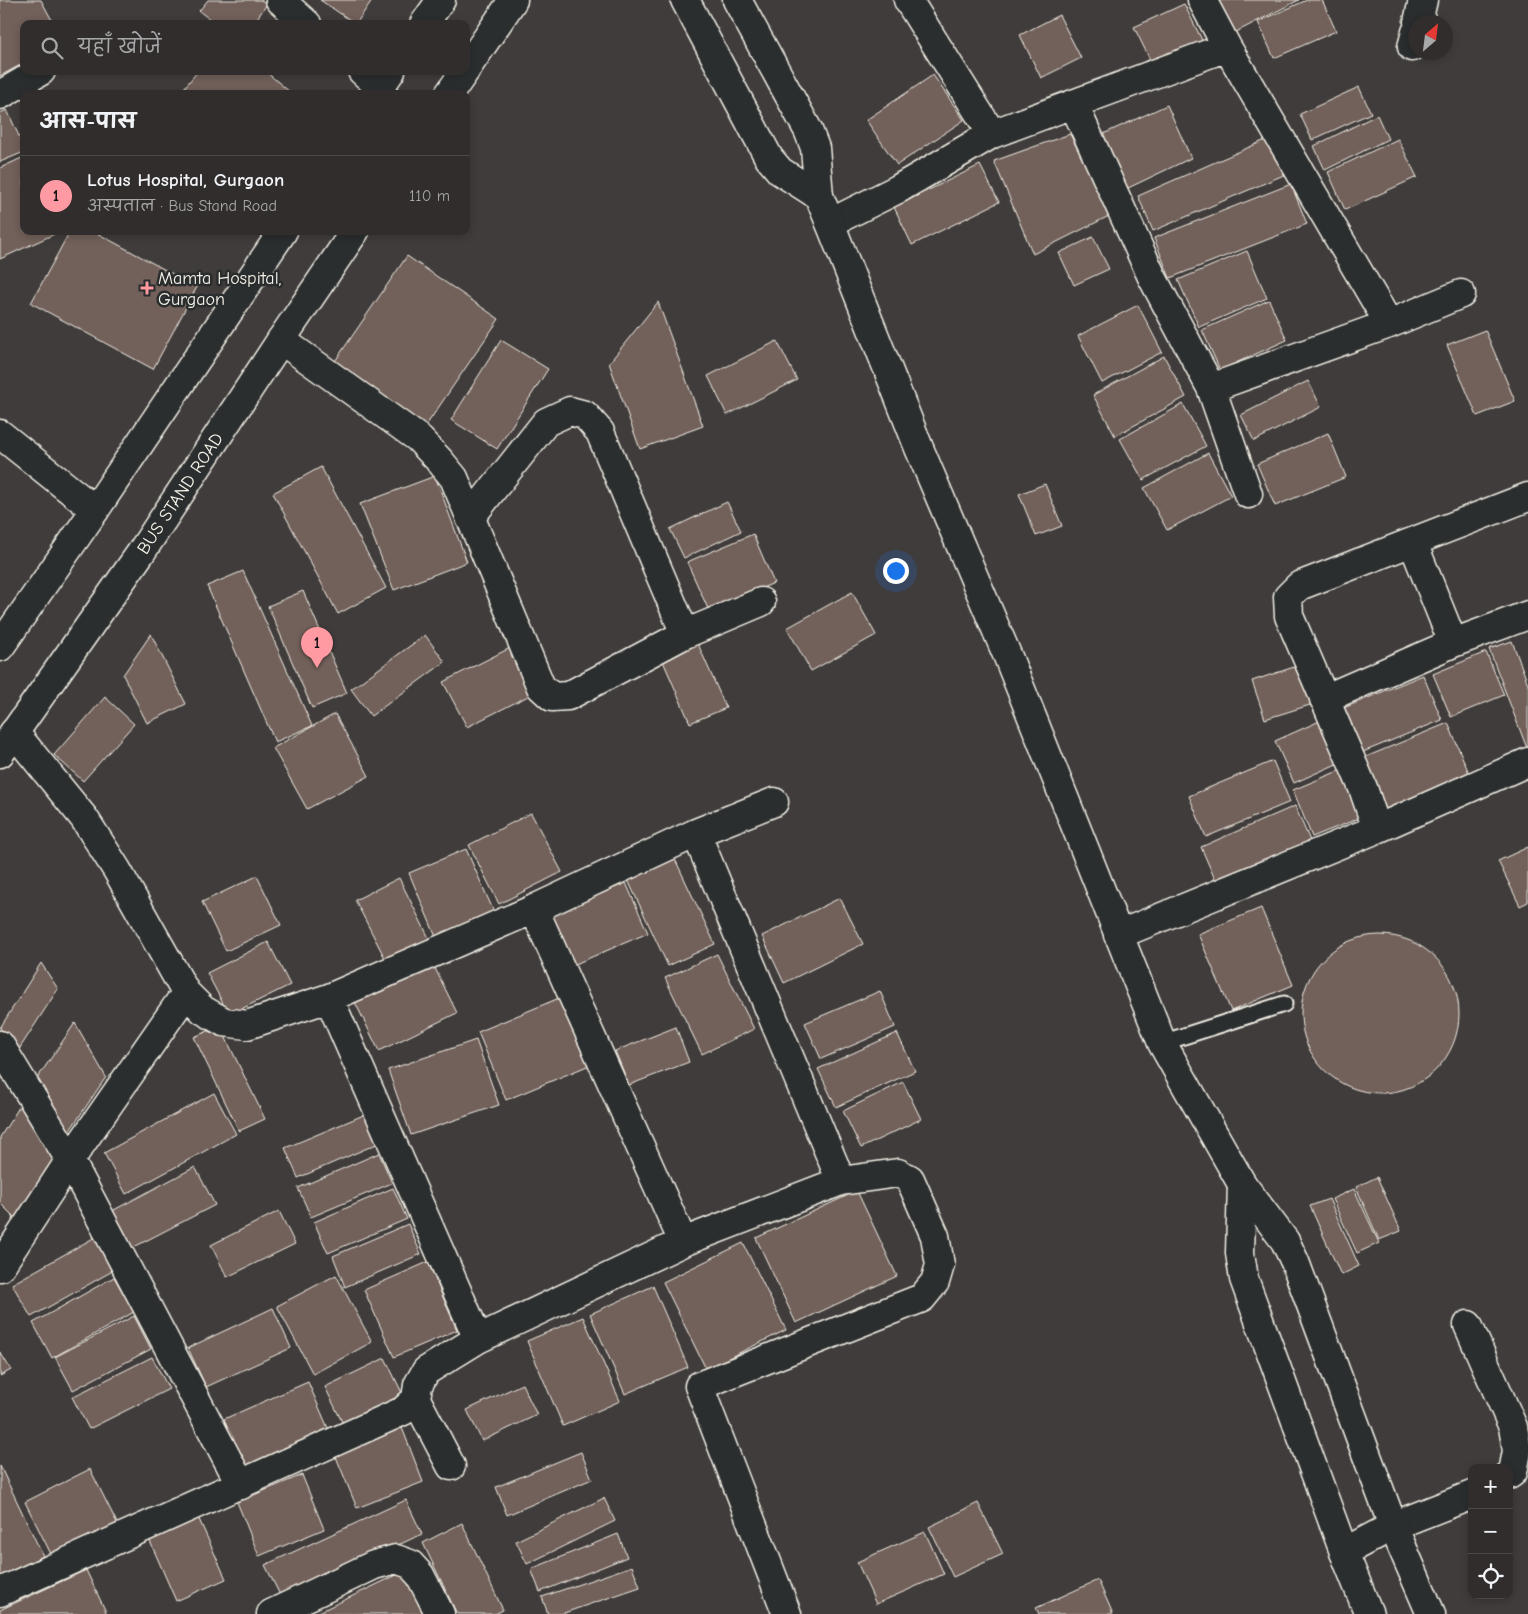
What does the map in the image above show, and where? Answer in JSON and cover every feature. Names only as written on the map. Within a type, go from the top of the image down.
[{"type":"street","points":[[280,0],[302,20]]},
{"type":"street","points":[[427,20],[441,0]]},
{"type":"street","points":[[470,63],[513,0]]},
{"type":"street","points":[[685,0],[770,158],[780,171],[819,196]]},
{"type":"street","points":[[737,0],[808,130],[815,148],[819,196],[919,448],[1008,657],[1162,1043],[1242,1184],[1285,1242],[1295,1262],[1393,1526],[1431,1614]]},
{"type":"street","points":[[908,0],[992,134]]},
{"type":"street","points":[[1202,0],[1227,47],[1389,324]]},
{"type":"street","points":[[1419,15],[1423,0]]},
{"type":"street","points":[[830,223],[898,189],[992,134],[1227,47]]},
{"type":"street","points":[[0,95],[34,75]]},
{"type":"street","points":[[452,90],[462,75]]},
{"type":"street","points":[[1074,105],[1152,278],[1211,388],[1248,494]]},
{"type":"street","points":[[0,647],[96,510],[280,235]]},
{"type":"street","name":"BUS STAND ROAD","points":[[7,743],[140,554],[352,235]]},
{"type":"street","points":[[1211,388],[1389,324],[1461,294]]},
{"type":"street","points":[[281,340],[418,438],[440,460],[454,478],[541,687],[552,697],[568,696],[685,634],[761,602]]},
{"type":"street","points":[[470,518],[546,422],[570,411],[585,415],[600,432],[685,634]]},
{"type":"street","points":[[0,434],[96,510]]},
{"type":"street","points":[[1377,828],[1363,788],[1289,616],[1288,597],[1299,586],[1528,497]]},
{"type":"street","points":[[1413,543],[1453,643]]},
{"type":"street","points":[[1324,698],[1453,643],[1528,615]]},
{"type":"street","points":[[7,743],[84,818],[117,870],[186,993],[203,1010],[224,1022],[247,1025],[329,998],[534,909],[696,833],[774,802]]},
{"type":"street","points":[[1118,935],[1377,828],[1528,762]]},
{"type":"street","points":[[696,833],[841,1181]]},
{"type":"street","points":[[534,909],[683,1242]]},
{"type":"street","points":[[0,1267],[70,1160],[186,993]]},
{"type":"street","points":[[329,998],[478,1339]]},
{"type":"street","points":[[0,1045],[70,1160],[241,1485]]},
{"type":"street","points":[[451,1466],[416,1400],[418,1385],[426,1371],[478,1339],[683,1242],[841,1181],[898,1173],[910,1179],[935,1236],[940,1264],[935,1282],[922,1298],[699,1386],[786,1614]]},
{"type":"street","points":[[1242,1184],[1240,1253],[1244,1279],[1368,1614]]},
{"type":"street","points":[[1468,1325],[1513,1427],[1517,1451],[1513,1473]]},
{"type":"street","points":[[0,1592],[403,1411],[416,1400]]},
{"type":"street","points":[[1344,1552],[1393,1526],[1468,1497]]},
{"type":"street","points":[[271,1614],[374,1565],[396,1559],[410,1564],[420,1575],[440,1614]]},
{"type":"lane","points":[[1162,1043],[1284,1004]]},
{"type":"building","points":[[0,0],[41,0],[52,20],[20,20],[20,65],[0,76]]},
{"type":"building","points":[[208,0],[261,0],[267,4],[256,20],[211,20],[199,11]]},
{"type":"building","points":[[320,0],[372,0],[359,20],[350,20]]},
{"type":"building","points":[[1212,0],[1299,0],[1230,35]]},
{"type":"building","points":[[1307,0],[1322,0],[1336,31],[1274,58],[1258,22]]},
{"type":"building","points":[[1184,4],[1205,46],[1155,70],[1134,27]]},
{"type":"building","points":[[1059,15],[1081,58],[1041,78],[1020,35]]},
{"type":"building","points":[[195,75],[270,75],[287,90],[182,90]]},
{"type":"building","points":[[933,75],[964,120],[897,165],[866,120]]},
{"type":"building","points":[[1359,87],[1371,113],[1312,140],[1300,114]]},
{"type":"building","points":[[1167,105],[1191,158],[1126,189],[1101,135]]},
{"type":"building","points":[[7,110],[20,138],[20,154],[0,162],[0,113]]},
{"type":"building","points":[[1377,115],[1388,139],[1325,170],[1314,146]]},
{"type":"building","points":[[1070,134],[1111,215],[1033,254],[994,161]]},
{"type":"building","points":[[1270,138],[1286,174],[1153,231],[1138,196]]},
{"type":"building","points":[[1398,139],[1417,177],[1345,210],[1328,172]]},
{"type":"building","points":[[20,159],[20,235],[52,235],[0,259],[0,168]]},
{"type":"building","points":[[980,165],[999,202],[912,245],[894,207]]},
{"type":"building","points":[[1291,184],[1307,224],[1170,278],[1154,238]]},
{"type":"building","points":[[68,235],[100,235],[197,287],[153,369],[31,303]]},
{"type":"building","points":[[1093,237],[1109,269],[1074,285],[1059,253]]},
{"type":"building","points":[[1247,251],[1267,298],[1199,327],[1178,280]]},
{"type":"building","points":[[407,256],[499,319],[423,430],[331,367]]},
{"type":"building","points":[[1269,300],[1287,340],[1220,370],[1202,330]]},
{"type":"building","points":[[658,302],[703,426],[640,449],[609,363]]},
{"type":"building","points":[[1138,305],[1162,352],[1102,383],[1078,336]]},
{"type":"building","points":[[1485,330],[1515,401],[1477,416],[1447,345]]},
{"type":"building","points":[[501,340],[548,369],[497,449],[451,420]]},
{"type":"building","points":[[777,341],[797,380],[727,415],[708,376]]},
{"type":"building","points":[[1164,356],[1186,397],[1115,436],[1093,395]]},
{"type":"building","points":[[1308,381],[1321,407],[1254,441],[1241,415]]},
{"type":"building","points":[[1183,404],[1206,446],[1143,480],[1120,439]]},
{"type":"building","points":[[1328,433],[1346,477],[1275,506],[1257,464]]},
{"type":"building","points":[[1208,453],[1231,496],[1167,530],[1144,488]]},
{"type":"building","points":[[321,467],[386,588],[338,614],[273,493]]},
{"type":"building","points":[[435,476],[467,562],[394,590],[360,504]]},
{"type":"building","points":[[1045,484],[1062,526],[1036,536],[1019,494]]},
{"type":"building","points":[[727,502],[741,531],[684,558],[670,529]]},
{"type":"building","points":[[753,534],[774,583],[709,611],[687,562]]},
{"type":"building","points":[[243,571],[312,726],[275,742],[207,586]]},
{"type":"building","points":[[303,591],[347,693],[312,708],[268,606]]},
{"type":"building","points":[[852,592],[876,635],[811,671],[787,628]]},
{"type":"building","points":[[151,634],[186,704],[147,723],[123,675]]},
{"type":"building","points":[[425,635],[445,662],[371,716],[351,689]]},
{"type":"building","points":[[1512,641],[1528,684],[1528,751],[1489,649]]},
{"type":"building","points":[[698,644],[726,708],[690,723],[662,659]]},
{"type":"building","points":[[510,648],[534,693],[467,727],[443,682]]},
{"type":"building","points":[[1486,652],[1504,695],[1451,717],[1433,674]]},
{"type":"building","points":[[1300,665],[1313,704],[1265,719],[1252,681]]},
{"type":"building","points":[[1423,675],[1442,720],[1353,756],[1334,712]]},
{"type":"building","points":[[105,697],[134,724],[83,781],[54,755]]},
{"type":"building","points":[[335,714],[369,776],[307,809],[273,748]]},
{"type":"building","points":[[1322,720],[1341,762],[1294,783],[1275,741]]},
{"type":"building","points":[[1448,723],[1471,778],[1378,815],[1356,761]]},
{"type":"building","points":[[1273,761],[1290,802],[1206,837],[1189,796]]},
{"type":"building","points":[[1348,767],[1367,815],[1312,837],[1293,790]]},
{"type":"building","points":[[1295,806],[1311,843],[1217,884],[1201,847]]},
{"type":"building","points":[[531,813],[562,872],[499,904],[469,845]]},
{"type":"building","points":[[1528,847],[1528,902],[1520,906],[1498,861]]},
{"type":"building","points":[[466,849],[494,912],[436,937],[409,873]]},
{"type":"building","points":[[674,857],[715,944],[668,966],[627,878]]},
{"type":"building","points":[[257,876],[281,925],[226,951],[202,902]]},
{"type":"building","points":[[399,878],[432,944],[389,966],[355,900]]},
{"type":"building","points":[[626,883],[648,933],[573,965],[551,915]]},
{"type":"building","points":[[840,898],[863,944],[784,983],[762,936]]},
{"type":"building","points":[[1261,908],[1293,985],[1231,1011],[1198,934]]},
{"type":"building","points":[[1380,935],[1410,941],[1436,958],[1453,984],[1459,1014],[1453,1044],[1436,1070],[1410,1087],[1380,1093],[1350,1087],[1324,1070],[1307,1044],[1301,1014],[1307,984],[1324,958],[1350,941]]},
{"type":"building","points":[[268,942],[290,985],[229,1015],[207,973]]},
{"type":"building","points":[[717,954],[754,1029],[702,1054],[665,978]]},
{"type":"building","points":[[41,963],[58,989],[16,1054],[0,1028]]},
{"type":"building","points":[[433,964],[457,1013],[379,1051],[355,1002]]},
{"type":"building","points":[[880,991],[895,1027],[821,1059],[805,1023]]},
{"type":"building","points":[[564,996],[592,1064],[506,1100],[478,1032]]},
{"type":"building","points":[[75,1023],[106,1077],[64,1139],[32,1086]]},
{"type":"building","points":[[220,1026],[265,1119],[239,1131],[194,1037]]},
{"type":"building","points":[[676,1027],[689,1062],[629,1085],[615,1051]]},
{"type":"building","points":[[897,1033],[915,1071],[836,1107],[818,1069]]},
{"type":"building","points":[[476,1040],[499,1105],[411,1135],[388,1070]]},
{"type":"building","points":[[903,1082],[921,1119],[861,1148],[843,1111]]},
{"type":"building","points":[[214,1093],[236,1134],[126,1194],[104,1153]]},
{"type":"building","points":[[25,1098],[60,1153],[18,1221],[0,1203],[0,1137]]},
{"type":"building","points":[[366,1114],[379,1143],[298,1178],[285,1148]]},
{"type":"building","points":[[379,1153],[392,1183],[311,1217],[298,1188]]},
{"type":"building","points":[[195,1167],[215,1205],[132,1248],[112,1211]]},
{"type":"building","points":[[1377,1177],[1401,1231],[1379,1240],[1356,1187]]},
{"type":"building","points":[[393,1188],[407,1219],[328,1253],[314,1222]]},
{"type":"building","points":[[1354,1189],[1379,1243],[1357,1253],[1332,1199]]},
{"type":"building","points":[[857,1191],[897,1276],[796,1323],[756,1238]]},
{"type":"building","points":[[1329,1199],[1359,1266],[1341,1275],[1310,1206]]},
{"type":"building","points":[[279,1211],[295,1244],[227,1277],[211,1245]]},
{"type":"building","points":[[408,1224],[421,1254],[345,1287],[333,1256]]},
{"type":"building","points":[[97,1236],[116,1269],[31,1317],[12,1284]]},
{"type":"building","points":[[743,1243],[786,1330],[706,1369],[663,1282]]},
{"type":"building","points":[[428,1262],[457,1330],[394,1357],[364,1290]]},
{"type":"building","points":[[336,1275],[372,1342],[313,1374],[277,1306]]},
{"type":"building","points":[[114,1277],[134,1312],[52,1358],[33,1323]]},
{"type":"building","points":[[653,1286],[688,1367],[625,1394],[590,1314]]},
{"type":"building","points":[[273,1308],[291,1348],[206,1387],[188,1348]]},
{"type":"building","points":[[134,1316],[151,1349],[73,1390],[55,1357]]},
{"type":"building","points":[[583,1317],[620,1401],[563,1426],[527,1341]]},
{"type":"building","points":[[0,1352],[11,1370],[0,1376]]},
{"type":"building","points":[[152,1357],[169,1389],[89,1429],[72,1397]]},
{"type":"building","points":[[385,1358],[407,1403],[347,1432],[325,1387]]},
{"type":"building","points":[[308,1382],[331,1435],[247,1471],[224,1419]]},
{"type":"building","points":[[522,1384],[537,1415],[482,1441],[467,1410]]},
{"type":"building","points":[[401,1425],[423,1482],[357,1508],[334,1452]]},
{"type":"building","points":[[581,1452],[592,1479],[507,1515],[496,1487]]},
{"type":"building","points":[[0,1466],[43,1556],[0,1576]]},
{"type":"building","points":[[90,1469],[118,1525],[53,1558],[25,1502]]},
{"type":"building","points":[[302,1475],[324,1529],[259,1556],[237,1502]]},
{"type":"building","points":[[604,1498],[615,1521],[527,1564],[516,1541]]},
{"type":"building","points":[[406,1500],[422,1534],[282,1599],[265,1565]]},
{"type":"building","points":[[978,1503],[1003,1554],[953,1577],[929,1527]]},
{"type":"building","points":[[198,1517],[226,1579],[176,1601],[149,1539]]},
{"type":"building","points":[[462,1523],[503,1610],[495,1614],[457,1614],[423,1543]]},
{"type":"building","points":[[925,1532],[944,1574],[876,1604],[857,1562]]},
{"type":"building","points":[[618,1534],[627,1557],[540,1592],[531,1569]]},
{"type":"building","points":[[632,1566],[640,1587],[561,1614],[548,1614],[542,1597]]},
{"type":"building","points":[[86,1570],[107,1614],[0,1614],[0,1610]]},
{"type":"building","points":[[405,1571],[426,1614],[320,1614],[319,1612]]},
{"type":"building","points":[[1098,1580],[1113,1614],[1039,1614],[1036,1608]]},
{"type":"place","name":"Mamta Hospital, Gurgaon","points":[[147,288]]},
{"type":"place","name":"Lotus Hospital, Gurgaon","points":[[317,668]]}]
